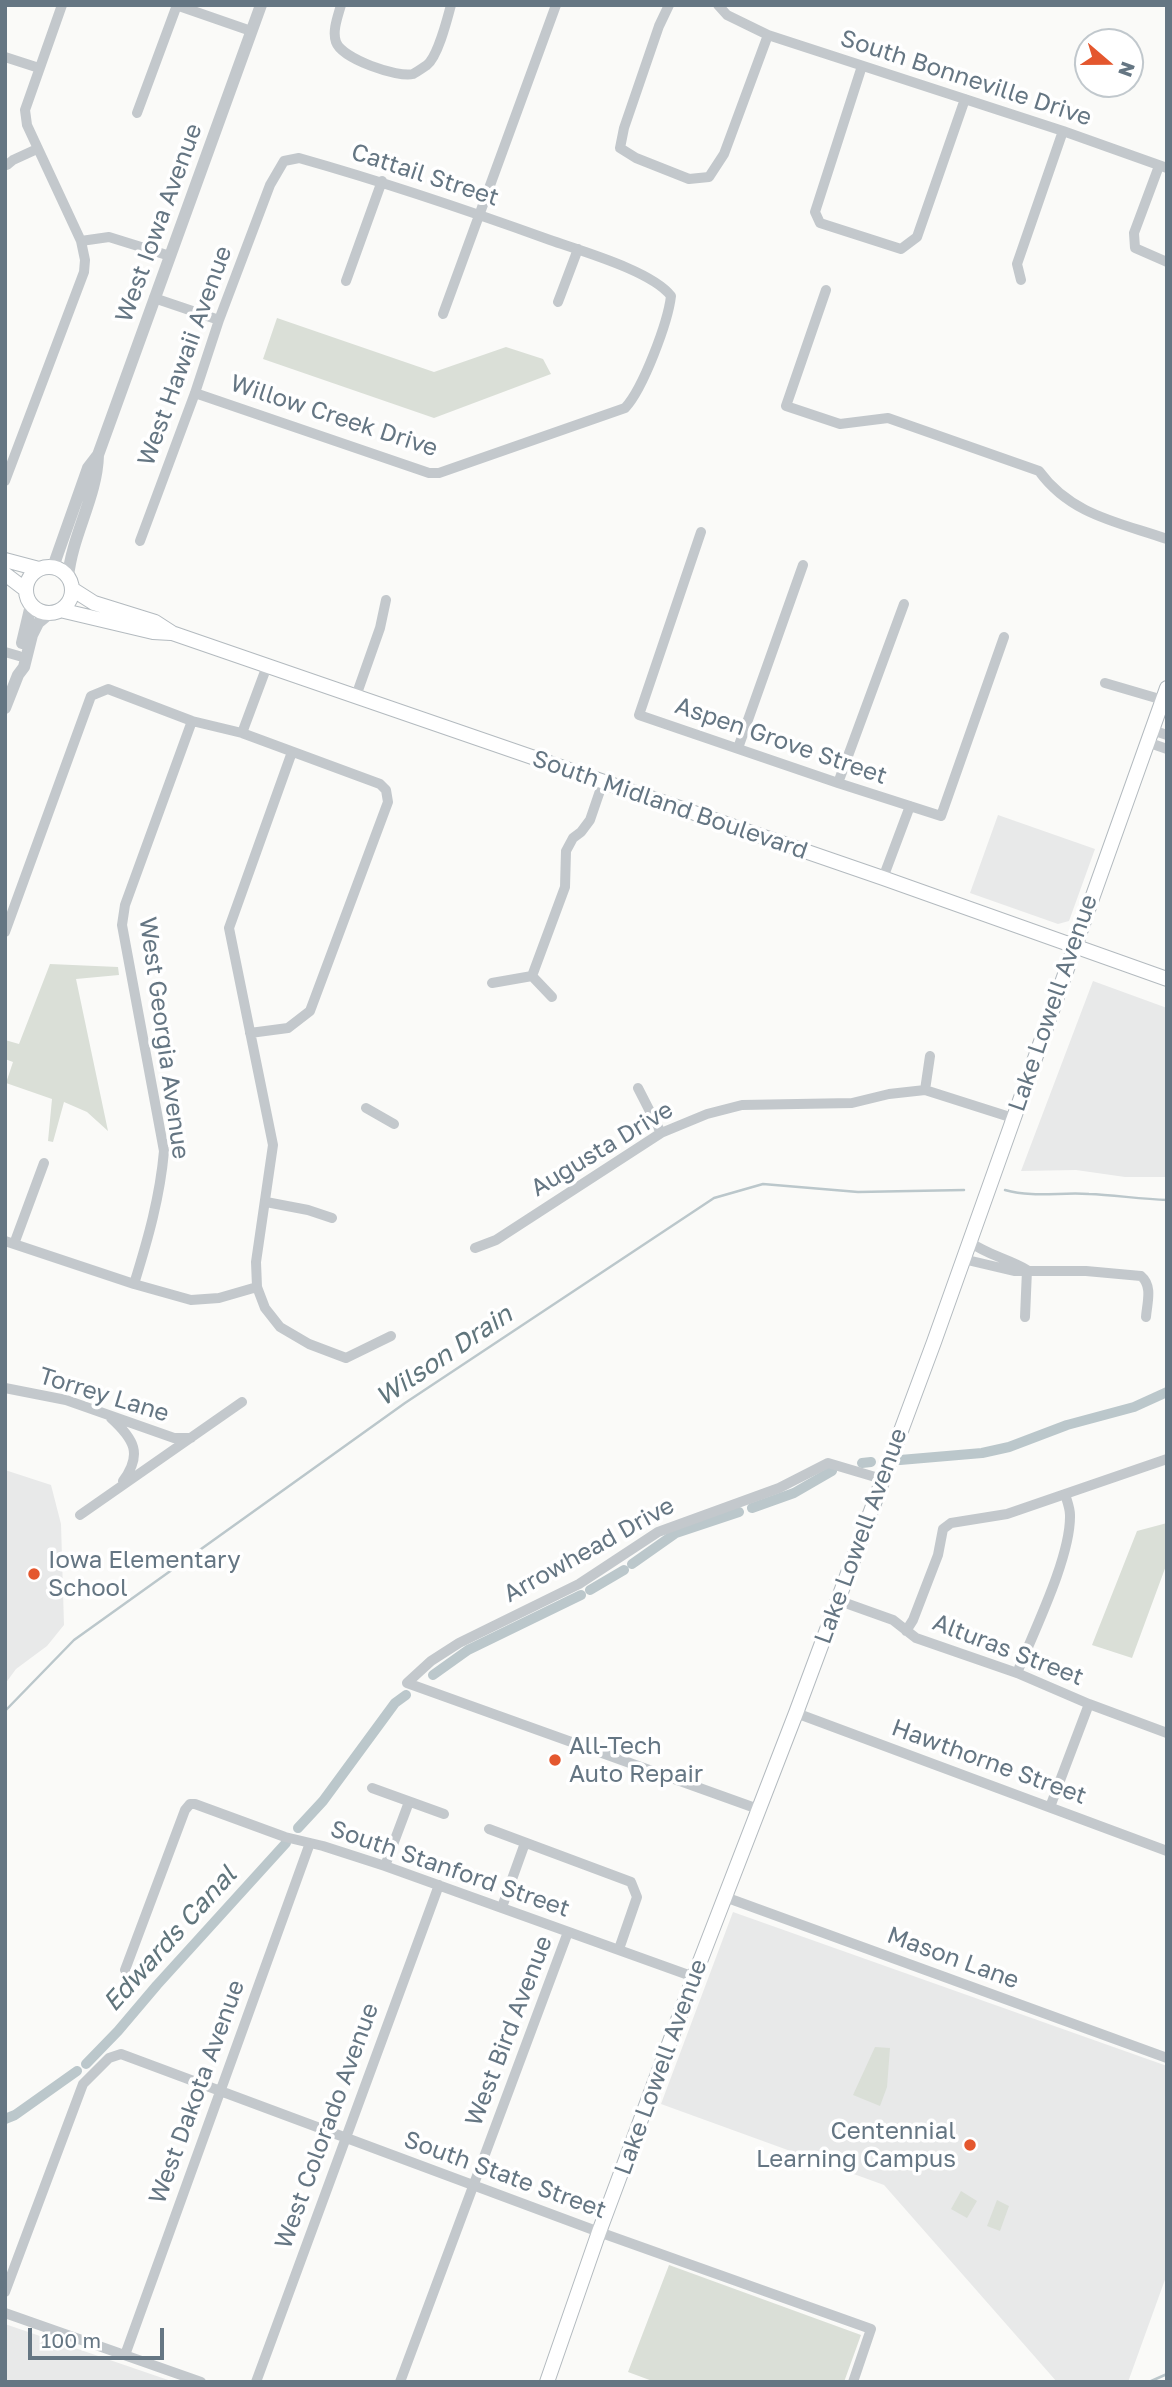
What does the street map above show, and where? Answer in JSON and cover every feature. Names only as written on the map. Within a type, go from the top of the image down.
[{"type":"main road","points":[[5,560],[46,568],[70,583],[71,598],[55,611],[37,610],[26,590],[5,575]]},
{"type":"main road","points":[[26,590],[30,576],[46,568]]},
{"type":"main road","name":"South Midland Boulevard","points":[[70,583],[94,603],[155,622],[172,633],[1074,944],[1167,979]]},
{"type":"main road","name":"South Midland Boulevard","points":[[55,611],[153,632],[172,633]]},
{"type":"main road","name":"Lake Lowell Avenue","points":[[547,2382],[599,2232],[796,1713],[970,1242],[1165,694]]},
{"type":"street","points":[[5,481],[84,272],[85,260],[81,241],[37,149],[24,110],[62,5]]},
{"type":"street","points":[[137,113],[176,5],[251,31]]},
{"type":"street","name":"West Iowa Avenue","points":[[46,568],[88,468],[98,455],[261,5]]},
{"type":"street","points":[[341,5],[336,25],[336,42],[342,51],[352,58],[397,73],[414,74],[430,63],[451,5]]},
{"type":"street","points":[[443,314],[556,5]]},
{"type":"street","points":[[669,5],[659,26],[624,128],[620,148],[636,158],[689,179],[709,177],[724,154],[768,35]]},
{"type":"street","name":"South Bonneville Drive","points":[[718,5],[727,15],[768,35],[1063,131],[1163,167]]},
{"type":"street","points":[[5,57],[39,68]]},
{"type":"street","points":[[862,65],[815,212],[820,223],[901,249],[917,237],[965,99]]},
{"type":"street","points":[[1021,280],[1017,264],[1063,131]]},
{"type":"street","points":[[7,165],[37,149]]},
{"type":"street","name":"Cattail Street","points":[[270,185],[284,161],[299,158],[382,181],[602,258]]},
{"type":"street","points":[[1163,167],[1135,233],[1135,248],[1167,262]]},
{"type":"street","points":[[346,281],[382,181]]},
{"type":"street","name":"West Hawaii Avenue","points":[[140,541],[270,185]]},
{"type":"street","points":[[81,241],[109,237],[170,256]]},
{"type":"street","points":[[558,302],[578,249]]},
{"type":"street","name":"Willow Creek Drive","points":[[195,393],[429,473],[459,468],[625,408],[634,399],[670,308],[671,296],[663,285],[602,258]]},
{"type":"street","points":[[826,290],[786,406],[840,424],[888,418],[900,422],[1039,471],[1052,488],[1071,504],[1167,539]]},
{"type":"street","points":[[154,298],[219,320]]},
{"type":"street","name":"West Iowa Avenue","points":[[70,583],[69,558],[98,472],[98,455]]},
{"type":"street","name":"Aspen Grove Street","points":[[701,532],[639,715],[941,816],[1004,637]]},
{"type":"street","points":[[738,748],[803,565]]},
{"type":"street","points":[[356,696],[380,628],[386,600]]},
{"type":"street","points":[[838,783],[904,604]]},
{"type":"street","points":[[18,675],[19,656],[32,605]]},
{"type":"street","points":[[5,708],[24,667],[38,623],[55,611]]},
{"type":"street","points":[[5,652],[19,656]]},
{"type":"street","points":[[242,733],[267,666]]},
{"type":"street","points":[[1105,683],[1165,694]]},
{"type":"street","points":[[5,932],[91,696],[108,689],[192,722],[242,733],[380,784],[386,790],[388,802],[310,1011],[288,1028],[250,1033]]},
{"type":"street","name":"West Georgia Avenue","points":[[134,1284],[154,1219],[164,1151],[122,925],[125,905],[192,722]]},
{"type":"street","points":[[1149,736],[1167,735]]},
{"type":"street","points":[[1149,736],[1167,749]]},
{"type":"street","points":[[292,752],[229,928],[273,1145],[256,1262],[257,1287],[265,1308],[280,1327],[309,1345],[346,1358],[391,1336]]},
{"type":"street","points":[[532,976],[565,887],[566,851],[573,838],[590,820],[603,782]]},
{"type":"street","name":"Aspen Grove Street","points":[[883,878],[910,806]]},
{"type":"street","points":[[492,983],[532,976]]},
{"type":"street","points":[[532,976],[552,997]]},
{"type":"street","points":[[925,1090],[930,1056]]},
{"type":"street","points":[[638,1088],[661,1133]]},
{"type":"street","name":"Augusta Drive","points":[[475,1248],[496,1240],[661,1133],[707,1114],[742,1105],[852,1103],[889,1094],[925,1090],[1013,1118]]},
{"type":"street","points":[[366,1108],[394,1124]]},
{"type":"street","points":[[44,1163],[10,1243],[191,1300],[219,1298],[257,1287]]},
{"type":"street","points":[[266,1202],[308,1210],[332,1218]]},
{"type":"street","points":[[970,1242],[987,1253],[1027,1270]]},
{"type":"street","points":[[963,1259],[1014,1271],[1086,1271],[1141,1276],[1149,1288],[1146,1317]]},
{"type":"street","points":[[1025,1317],[1027,1270]]},
{"type":"street","name":"Torrey Lane","points":[[5,1388],[66,1400],[174,1438],[191,1438]]},
{"type":"street","name":"Torrey Lane","points":[[80,1515],[242,1402]]},
{"type":"street","points":[[106,1414],[129,1436],[136,1456],[131,1472],[118,1489]]},
{"type":"street","points":[[906,1631],[913,1620],[938,1555],[943,1529],[951,1523],[1007,1514],[1167,1459]]},
{"type":"street","name":"Arrowhead Drive","points":[[758,1809],[407,1683],[431,1661],[459,1643],[579,1584],[646,1539],[674,1524],[779,1488],[828,1463],[882,1479]]},
{"type":"street","points":[[1017,1673],[1066,1543],[1070,1512],[1065,1494]]},
{"type":"street","name":"Alturas Street","points":[[837,1600],[893,1620],[916,1638],[1017,1673],[1167,1733]]},
{"type":"street","points":[[1050,1807],[1089,1704]]},
{"type":"street","name":"Hawthorne Street","points":[[796,1713],[1167,1851]]},
{"type":"street","points":[[372,1788],[444,1814]]},
{"type":"street","points":[[385,1866],[409,1802]]},
{"type":"street","name":"South Stanford Street","points":[[125,1970],[185,1810],[190,1804],[285,1837],[385,1866],[694,1977]]},
{"type":"street","points":[[489,1829],[631,1882],[637,1897],[619,1949]]},
{"type":"street","name":"West Dakota Avenue","points":[[125,2355],[310,1843]]},
{"type":"street","points":[[502,1907],[525,1843]]},
{"type":"street","name":"West Colorado Avenue","points":[[256,2382],[439,1885]]},
{"type":"street","name":"Mason Lane","points":[[725,1897],[1167,2058]]},
{"type":"street","name":"West Bird Avenue","points":[[400,2382],[568,1932]]},
{"type":"street","name":"South State Street","points":[[5,2292],[83,2084],[109,2058],[121,2054],[599,2232],[871,2329],[853,2382]]},
{"type":"street","points":[[5,2313],[201,2382]]},
{"type":"shaded area","points":[[277,318],[434,372],[506,347],[543,359],[551,374],[434,418],[263,359]]},
{"type":"shaded area","points":[[998,815],[1095,849],[1069,921],[1058,924],[970,893]]},
{"type":"shaded area","points":[[50,964],[118,967],[119,975],[76,979],[108,1131],[87,1112],[64,1102],[53,1142],[48,1141],[52,1099],[6,1083],[13,1062],[5,1059],[5,1040],[19,1044]]},
{"type":"shaded area","points":[[1093,981],[1167,1008],[1167,1177],[1125,1177],[1076,1170],[1021,1171]]},
{"type":"shaded area","name":"Iowa Elementary School","points":[[5,1470],[51,1485],[61,1524],[64,1625],[47,1646],[16,1669],[5,1684]]},
{"type":"shaded area","points":[[1167,1523],[1167,1563],[1132,1658],[1092,1645],[1137,1531]]},
{"type":"shaded area","name":"Centennial Learning Campus","points":[[733,1912],[1167,2066],[1167,2274],[1128,2382],[1057,2382],[884,2185],[661,2104]]},
{"type":"shaded area","points":[[875,2047],[890,2048],[887,2087],[880,2106],[853,2095]]},
{"type":"shaded area","points":[[961,2191],[977,2201],[967,2218],[951,2209]]},
{"type":"shaded area","points":[[997,2200],[1009,2206],[1000,2231],[987,2226]]},
{"type":"shaded area","points":[[669,2265],[861,2335],[844,2382],[655,2382],[628,2372]]},
{"type":"shaded area","points":[[5,2324],[174,2382],[5,2382]]},
{"type":"waterway","name":"Wilson Drain","points":[[5,1711],[74,1640],[405,1403],[714,1198],[763,1184],[858,1192],[964,1190]]},
{"type":"waterway","name":"Wilson Drain","points":[[1005,1190],[1026,1194],[1089,1194],[1167,1200]]},
{"type":"waterway","name":"Edwards Canal","points":[[900,1460],[982,1453],[1009,1447],[1067,1425],[1134,1407],[1167,1392]]},
{"type":"waterway","name":"Edwards Canal","points":[[862,1463],[871,1462]]},
{"type":"waterway","name":"Edwards Canal","points":[[752,1508],[794,1493],[832,1471]]},
{"type":"waterway","name":"Edwards Canal","points":[[632,1564],[676,1533],[739,1512]]},
{"type":"waterway","name":"Edwards Canal","points":[[590,1590],[624,1570]]},
{"type":"waterway","name":"Edwards Canal","points":[[433,1675],[468,1650],[581,1595]]},
{"type":"waterway","name":"Edwards Canal","points":[[298,1828],[323,1801],[395,1703],[406,1695]]},
{"type":"waterway","name":"Edwards Canal","points":[[86,2064],[286,1843]]},
{"type":"waterway","name":"Edwards Canal","points":[[5,2119],[15,2115],[77,2071]]},
{"type":"waterway","points":[[1149,2382],[1167,2374]]},
{"type":"place","name":"Iowa Elementary School","points":[[34,1574]]},
{"type":"place","name":"All-Tech Auto Repair","points":[[555,1760]]},
{"type":"place","name":"Centennial Learning Campus","points":[[970,2145]]}]
